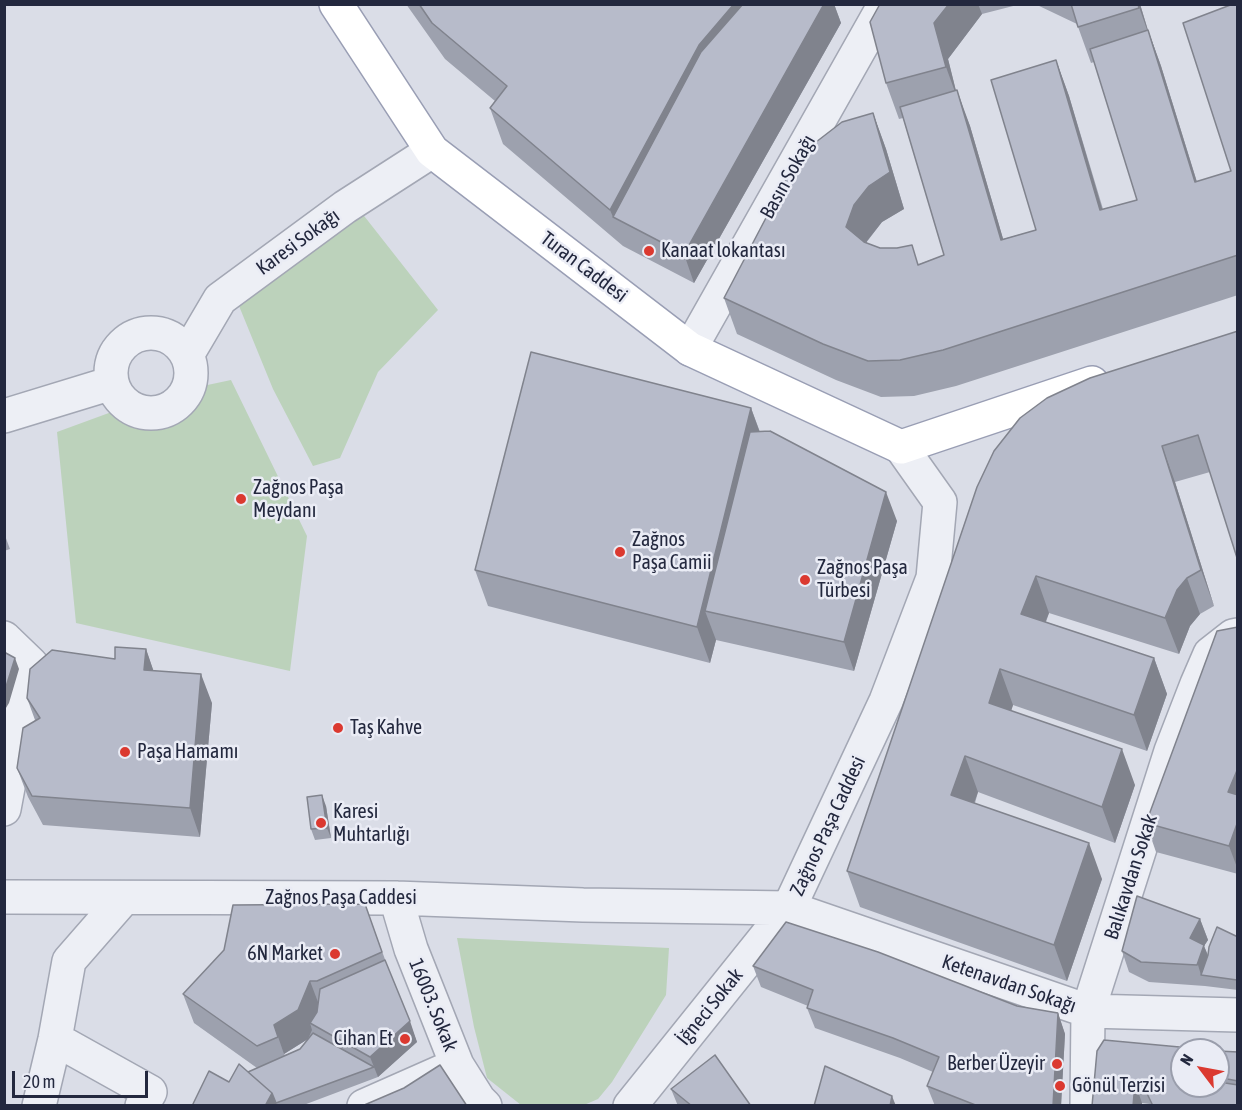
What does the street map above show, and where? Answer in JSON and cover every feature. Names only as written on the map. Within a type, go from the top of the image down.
[{"type":"main road","name":"Turan Caddesi","points":[[336,4],[432,151],[690,349],[901,447]]},
{"type":"main road","points":[[901,447],[1117,375]]},
{"type":"street","name":"Basın Sokağı","points":[[690,349],[885,4]]},
{"type":"street","name":"Karesi Sokağı","points":[[187,354],[220,299],[345,207],[432,151]]},
{"type":"street","points":[[140,333],[167,336],[179,343],[187,354],[191,367],[186,393],[167,410],[155,413],[142,412],[130,407],[120,399],[110,375],[112,362],[118,350],[128,340],[140,333]]},
{"type":"street","points":[[4,416],[112,383]]},
{"type":"street","name":"Zağnos Paşa Caddesi","points":[[4,897],[396,898],[583,905],[789,908],[886,701],[933,578],[940,502],[901,447]]},
{"type":"street","name":"Balıkavdan Sokak","points":[[1087,1106],[1088,1011],[1172,750],[1197,684],[1210,654],[1233,636],[1238,635]]},
{"type":"street","points":[[4,638],[31,664],[4,809]]},
{"type":"street","points":[[39,1106],[55,1039],[69,961],[124,898]]},
{"type":"street","name":"16003. Sokak","points":[[396,898],[411,949],[458,1065],[485,1106]]},
{"type":"street","name":"Ketenavdan Sokağı","points":[[789,908],[1088,1011],[1238,1015]]},
{"type":"street","name":"İğneci Sokak","points":[[630,1106],[789,908]]},
{"type":"street","points":[[55,1039],[150,1092],[141,1106]]},
{"type":"street","points":[[364,1106],[458,1065]]},
{"type":"green space","points":[[361,212],[438,310],[378,372],[340,458],[313,466],[273,389],[237,301]]},
{"type":"green space","points":[[231,380],[307,536],[290,671],[76,623],[57,432],[117,410],[147,424],[178,419],[198,387]]},
{"type":"green space","points":[[457,938],[669,948],[666,995],[612,1082],[598,1099],[584,1105],[521,1105],[487,1078],[474,1027]]},
{"type":"building","points":[[419,4],[734,4],[699,45],[610,210],[490,108],[507,86],[432,23]]},
{"type":"building","points":[[743,4],[824,4],[684,254],[613,217],[701,52]]},
{"type":"building","points":[[880,4],[949,4],[934,23],[946,67],[886,83],[870,22]]},
{"type":"building","points":[[1071,4],[1138,4],[1139,8],[1078,27]]},
{"type":"building","points":[[1238,4],[1238,255],[943,350],[900,360],[868,361],[823,344],[724,298],[790,172],[807,149],[842,122],[873,113],[890,172],[869,186],[854,205],[846,227],[864,242],[880,248],[912,245],[918,265],[944,255],[900,107],[957,90],[1001,240],[1036,230],[991,80],[1056,60],[1100,210],[1137,200],[1090,49],[1148,30],[1195,182],[1231,171],[1183,23]]},
{"type":"building","points":[[1238,331],[1238,561],[1198,435],[1162,446],[1201,570],[1187,578],[1177,590],[1165,618],[1036,576],[1021,614],[1154,658],[1134,715],[1000,669],[989,703],[1122,749],[1102,807],[965,756],[951,795],[1089,843],[1054,945],[847,871],[977,487],[994,451],[1020,418],[1047,398],[1090,378]]},
{"type":"building","name":"Zağnos Paşa Camii","points":[[531,352],[751,408],[697,627],[475,570]]},
{"type":"building","name":"Zağnos Paşa Türbesi","points":[[770,431],[886,492],[844,642],[705,611],[750,432]]},
{"type":"building","points":[[1238,627],[1238,768],[1228,792],[1238,795],[1238,821],[1229,846],[1146,823],[1217,631]]},
{"type":"building","name":"Paşa Hamamı","points":[[115,647],[146,649],[144,670],[201,674],[190,808],[32,796],[17,768],[23,728],[40,718],[27,698],[30,669],[52,650],[115,659]]},
{"type":"building","points":[[4,652],[15,658],[4,693]]},
{"type":"building","points":[[322,795],[327,828],[311,829],[307,797]]},
{"type":"building","points":[[1137,896],[1200,919],[1190,938],[1204,945],[1197,965],[1141,962],[1122,951]]},
{"type":"building","points":[[365,904],[382,952],[317,981],[310,981],[298,1010],[274,1025],[278,1037],[257,1046],[183,994],[224,950],[233,905]]},
{"type":"building","points":[[786,922],[878,952],[1017,1006],[1058,1013],[1053,1106],[978,1106],[927,1086],[939,1057],[893,1038],[807,1008],[813,990],[753,966]]},
{"type":"building","points":[[1217,927],[1238,937],[1237,980],[1201,975]]},
{"type":"building","points":[[385,960],[410,1021],[370,1057],[310,1023],[317,1012],[320,989]]},
{"type":"building","points":[[313,1033],[374,1067],[276,1103],[272,1093],[248,1072],[300,1049]]},
{"type":"building","points":[[1104,1040],[1170,1046],[1170,1098],[1230,1098],[1230,1084],[1238,1085],[1238,1106],[1153,1106],[1142,1083],[1135,1083],[1133,1106],[1092,1106],[1097,1051]]},
{"type":"building","points":[[1230,1052],[1238,1052],[1238,1081],[1230,1080]]},
{"type":"building","points":[[715,1055],[751,1106],[692,1106],[671,1089]]},
{"type":"building","points":[[239,1064],[272,1093],[265,1106],[192,1106],[209,1071],[229,1082]]},
{"type":"building","points":[[440,1065],[467,1106],[362,1106],[404,1088]]},
{"type":"building","points":[[825,1066],[892,1096],[890,1106],[814,1106]]},
{"type":"place","name":"Kanaat lokantası","points":[[649,251]]},
{"type":"place","name":"Zağnos Paşa Meydanı","points":[[241,499]]},
{"type":"place","name":"Zağnos Paşa Camii","points":[[620,552]]},
{"type":"place","name":"Zağnos Paşa Türbesi","points":[[805,580]]},
{"type":"place","name":"Taş Kahve","points":[[338,728]]},
{"type":"place","name":"Paşa Hamamı","points":[[125,752]]},
{"type":"place","name":"Karesi Muhtarlığı","points":[[321,823]]},
{"type":"place","name":"6N Market","points":[[335,954]]},
{"type":"place","name":"Cihan Et","points":[[405,1039]]},
{"type":"place","name":"Berber Üzeyir","points":[[1057,1064]]},
{"type":"place","name":"Gönül Terzisi","points":[[1060,1086]]}]
